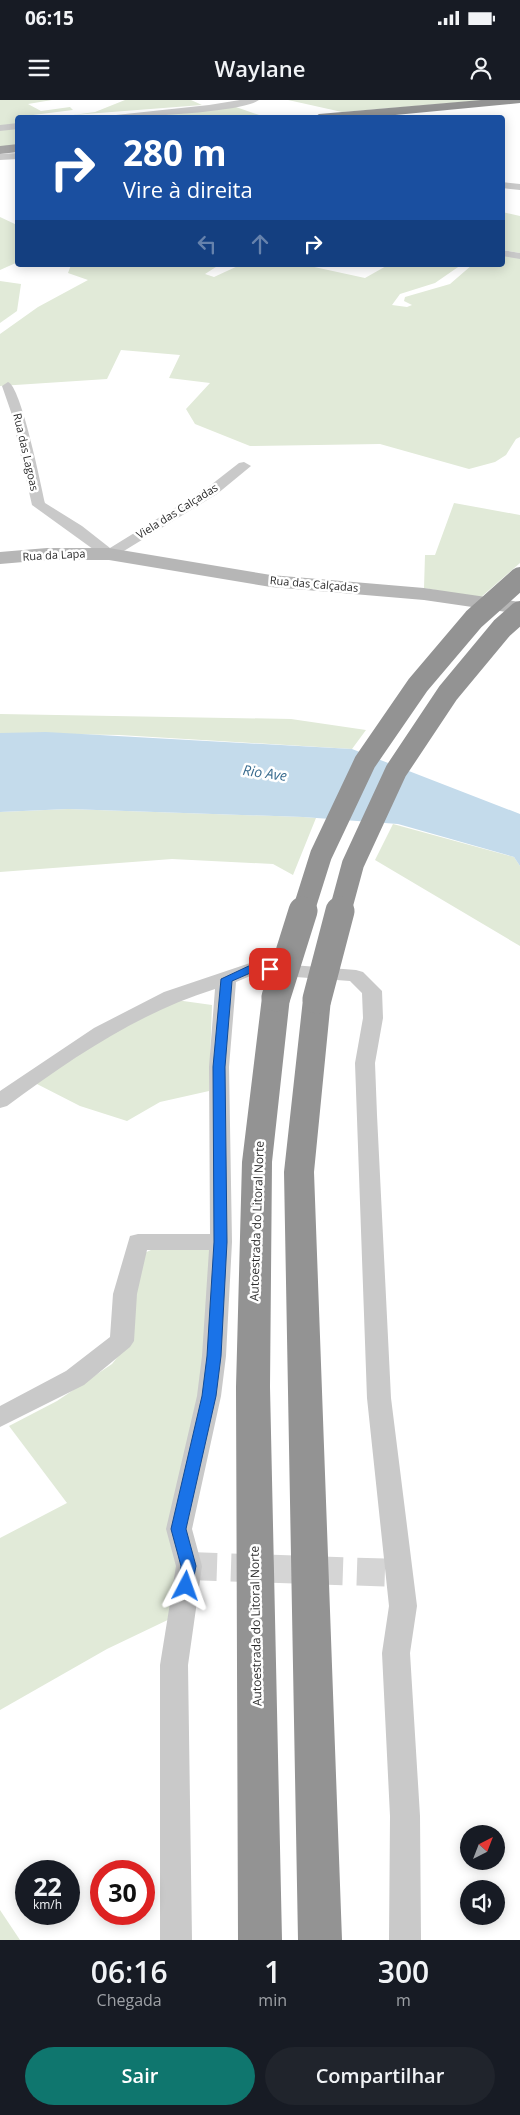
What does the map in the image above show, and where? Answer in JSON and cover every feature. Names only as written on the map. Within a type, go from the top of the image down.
[{"type":"highway","points":[[352,115],[520,100]]},
{"type":"highway","name":"Autoestrada do Litoral Norte","points":[[260,1940],[253,1387],[256,1162],[276,997],[321,855],[365,762],[418,685],[474,620],[520,578]]},
{"type":"highway","points":[[320,1940],[298,1172],[317,1000],[354,864],[396,771],[448,693],[502,628],[520,612]]},
{"type":"main road","points":[[0,150],[15,148]]},
{"type":"main road","name":"Rua da Lapa","points":[[0,558],[58,554],[109,554]]},
{"type":"main road","name":"Rua das Calçadas","points":[[109,554],[271,581],[424,594],[520,608]]},
{"type":"street","points":[[127,115],[209,108],[255,100]]},
{"type":"street","points":[[0,128],[15,126]]},
{"type":"street","points":[[0,157],[15,156]]},
{"type":"street","points":[[505,185],[520,187]]},
{"type":"street","points":[[505,254],[520,256]]},
{"type":"street","name":"Rua das Lagoas","points":[[8,386],[17,412],[39,505],[77,529],[109,554]]},
{"type":"street","name":"Viela das Calçadas","points":[[109,554],[212,491],[244,466]]},
{"type":"street","points":[[58,554],[70,547],[76,538],[77,529]]},
{"type":"street","points":[[0,1101],[42,1070],[101,1032],[171,996],[226,979],[253,968],[356,976],[372,991],[373,1018],[365,1063],[366,1114],[378,1398],[403,1606],[396,1653],[405,1816],[405,1940]]},
{"type":"street","points":[[176,1940],[174,1665],[189,1566],[179,1529],[209,1396],[214,1356],[221,1242],[219,1067],[226,979]]},
{"type":"street","points":[[0,1417],[75,1378],[122,1341],[125,1294],[138,1242],[221,1242]]},
{"type":"green space","points":[[0,100],[52,100],[28,104],[41,111],[70,107],[73,110],[33,115],[15,115],[15,124],[0,127]]},
{"type":"green space","points":[[125,100],[191,100],[202,105],[73,115],[95,112]]},
{"type":"green space","points":[[288,100],[489,100],[342,112]]},
{"type":"green space","points":[[233,106],[259,115],[141,115]]},
{"type":"green space","points":[[15,127],[15,145],[0,147],[0,129]]},
{"type":"green space","points":[[505,213],[520,216],[520,253],[505,250]]},
{"type":"green space","points":[[0,217],[15,224],[15,263],[0,270]]},
{"type":"green space","points":[[505,255],[520,258],[520,437],[516,439],[506,455],[495,462],[469,469],[380,444],[250,446],[195,424],[186,409],[210,383],[169,378],[180,355],[121,350],[107,379],[0,386],[0,334],[38,307],[88,280],[68,273],[70,267],[216,267],[205,274],[214,277],[236,267],[314,267],[365,278],[384,267],[458,267],[435,283],[400,294],[392,305],[407,307],[412,305],[404,301],[405,297],[450,284],[470,267],[505,267]]},
{"type":"green space","points":[[0,281],[21,284],[17,311],[0,323]]},
{"type":"green space","points":[[454,503],[520,515],[520,563],[480,598],[424,588],[425,555],[435,555]]},
{"type":"green space","points":[[0,714],[291,719],[366,730],[352,749],[119,735],[0,733]]},
{"type":"green space","points":[[68,809],[316,818],[293,875],[273,864],[172,859],[0,872],[0,812]]},
{"type":"green space","points":[[393,824],[514,857],[520,866],[520,946],[375,860]]},
{"type":"green space","points":[[176,1000],[212,1005],[209,1091],[160,1102],[127,1121],[80,1106],[35,1083],[125,1025]]},
{"type":"green space","points":[[160,1246],[205,1246],[215,1253],[176,1616],[107,1649],[0,1710],[0,1538],[67,1503],[9,1426],[57,1401],[112,1364],[130,1341],[142,1254]]},
{"type":"green space","points":[[0,1910],[20,1940],[0,1940]]},
{"type":"water","name":"Rio Ave","points":[[46,732],[352,749],[520,814],[520,866],[514,857],[398,824],[303,817],[68,809],[0,812],[0,733]]},
{"type":"tunnel","points":[[189,1566],[398,1573]]},
{"type":"route","points":[[186,1586],[189,1566],[179,1529],[209,1396],[214,1356],[221,1242],[219,1067],[226,979],[253,968],[270,969]]}]
